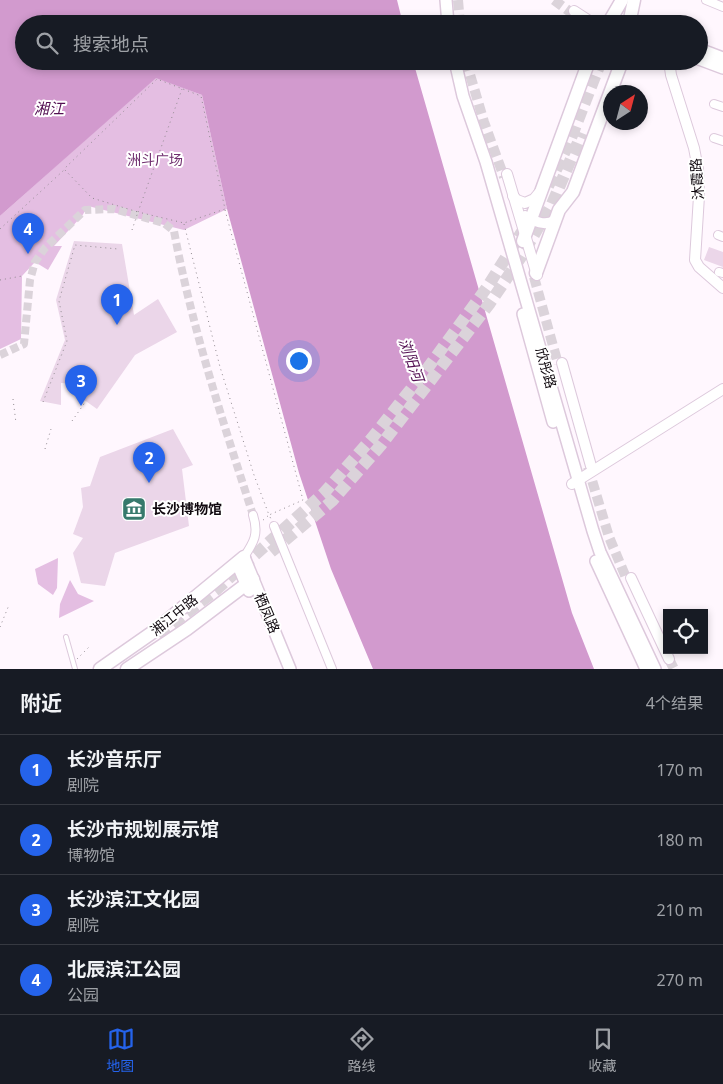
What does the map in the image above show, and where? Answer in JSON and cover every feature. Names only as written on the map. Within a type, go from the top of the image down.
[{"type":"main road","points":[[438,0],[439,15]]},
{"type":"main road","points":[[446,0],[447,15]]},
{"type":"main road","points":[[612,15],[622,0]]},
{"type":"main road","points":[[631,15],[634,0]]},
{"type":"main road","points":[[708,52],[723,58]]},
{"type":"main road","points":[[708,62],[723,68]]},
{"type":"main road","name":"欣彤路","points":[[449,70],[575,484],[600,552],[655,669]]},
{"type":"main road","name":"欣彤路","points":[[457,70],[463,96],[489,172],[593,555],[646,669]]},
{"type":"main road","points":[[524,238],[586,70]]},
{"type":"main road","points":[[536,275],[559,210],[573,192],[619,70]]},
{"type":"main road","name":"栖凤路","points":[[240,560],[290,669]]},
{"type":"main road","name":"湘江中路","points":[[100,669],[153,632],[240,560]]},
{"type":"main road","name":"栖凤路","points":[[250,582],[282,669]]},
{"type":"main road","name":"湘江中路","points":[[127,669],[187,629],[250,582]]},
{"type":"street","points":[[706,0],[723,7]]},
{"type":"street","name":"沐霞路","points":[[670,70],[694,148],[698,169],[698,220],[695,260],[699,267],[723,288]]},
{"type":"street","name":"沐霞路","points":[[674,70],[697,146],[701,168],[703,203],[698,259],[700,264],[723,284]]},
{"type":"street","points":[[714,104],[723,107]]},
{"type":"street","points":[[714,138],[723,141]]},
{"type":"street","points":[[506,175],[536,275]]},
{"type":"street","points":[[512,198],[526,203],[534,199],[542,188]]},
{"type":"street","points":[[512,198],[518,210],[524,238]]},
{"type":"street","points":[[518,210],[531,220],[548,224],[555,220]]},
{"type":"street","points":[[560,363],[589,467]]},
{"type":"street","points":[[575,484],[723,389]]},
{"type":"street","points":[[575,484],[723,394]]},
{"type":"street","points":[[240,560],[255,542],[257,525],[254,515]]},
{"type":"street","points":[[274,526],[332,669]]},
{"type":"street","points":[[629,579],[666,660]]},
{"type":"lane","points":[[66,637],[75,669]]},
{"type":"path","points":[[0,228],[157,79],[201,96],[225,209],[303,500],[269,515],[257,525]]},
{"type":"path","points":[[132,230],[182,88]]},
{"type":"path","points":[[64,169],[92,198],[138,212],[184,223],[225,209]]},
{"type":"path","points":[[184,223],[220,367],[254,475],[274,526]]},
{"type":"path","points":[[44,402],[68,341],[59,301],[75,245],[118,248]]},
{"type":"path","points":[[0,280],[22,276]]},
{"type":"path","points":[[13,399],[16,423]]},
{"type":"path","points":[[72,421],[86,401]]},
{"type":"path","points":[[45,449],[51,429]]},
{"type":"path","points":[[0,627],[9,605]]},
{"type":"path","points":[[73,663],[90,646]]},
{"type":"green space","name":"洲斗广场","points":[[156,77],[202,95],[227,209],[184,230],[88,206],[82,216],[54,246],[62,246],[48,270],[35,262],[22,276],[21,339],[0,349],[0,216]]},
{"type":"green space","points":[[58,558],[57,588],[53,595],[38,584],[35,569]]},
{"type":"green space","points":[[70,580],[78,594],[94,601],[59,618],[60,604]]},
{"type":"water","points":[[0,0],[397,0],[401,15],[15,15],[15,70],[416,70],[572,613],[594,669],[373,669],[331,569],[299,473],[227,209],[202,95],[156,78],[0,216]]},
{"type":"building","points":[[74,241],[122,244],[134,315],[158,299],[177,332],[135,355],[97,409],[73,392],[77,384],[61,383],[61,405],[40,401],[65,340],[56,300]]},
{"type":"building","points":[[709,247],[723,252],[723,267],[704,260]]},
{"type":"building","name":"长沙博物馆","points":[[173,429],[193,465],[182,469],[189,526],[115,553],[105,586],[81,583],[73,553],[83,538],[73,534],[83,507],[81,488],[90,486],[100,457]]},
{"type":"tunnel","points":[[458,0],[459,15]]},
{"type":"tunnel","points":[[554,0],[573,14]]},
{"type":"tunnel","points":[[469,70],[484,122],[504,177]]},
{"type":"tunnel","points":[[548,186],[569,143],[597,70]]},
{"type":"tunnel","points":[[271,552],[332,501],[381,445],[490,303],[521,257],[552,204],[582,133]]},
{"type":"tunnel","points":[[0,355],[24,344],[30,280],[35,262],[45,248],[85,210],[114,209],[164,223],[174,231],[199,339],[253,515]]},
{"type":"tunnel","points":[[158,635],[217,589],[324,493],[372,438],[427,369],[488,286],[525,227]]},
{"type":"tunnel","points":[[534,277],[558,364]]},
{"type":"tunnel","points":[[588,467],[609,537],[627,580]]},
{"type":"tunnel","points":[[669,659],[674,669]]},
{"type":"place","name":"北辰滨江公园","points":[[28,254]]},
{"type":"place","name":"长沙音乐厅","points":[[117,325]]},
{"type":"place","name":"长沙滨江文化园","points":[[81,406]]},
{"type":"place","name":"长沙市规划展示馆","points":[[149,483]]},
{"type":"place","name":"长沙博物馆","points":[[134,509]]},
{"type":"water label","name":"湘江","points":[[49,109]]},
{"type":"water label","name":"浏阳河","points":[[411,360]]}]
